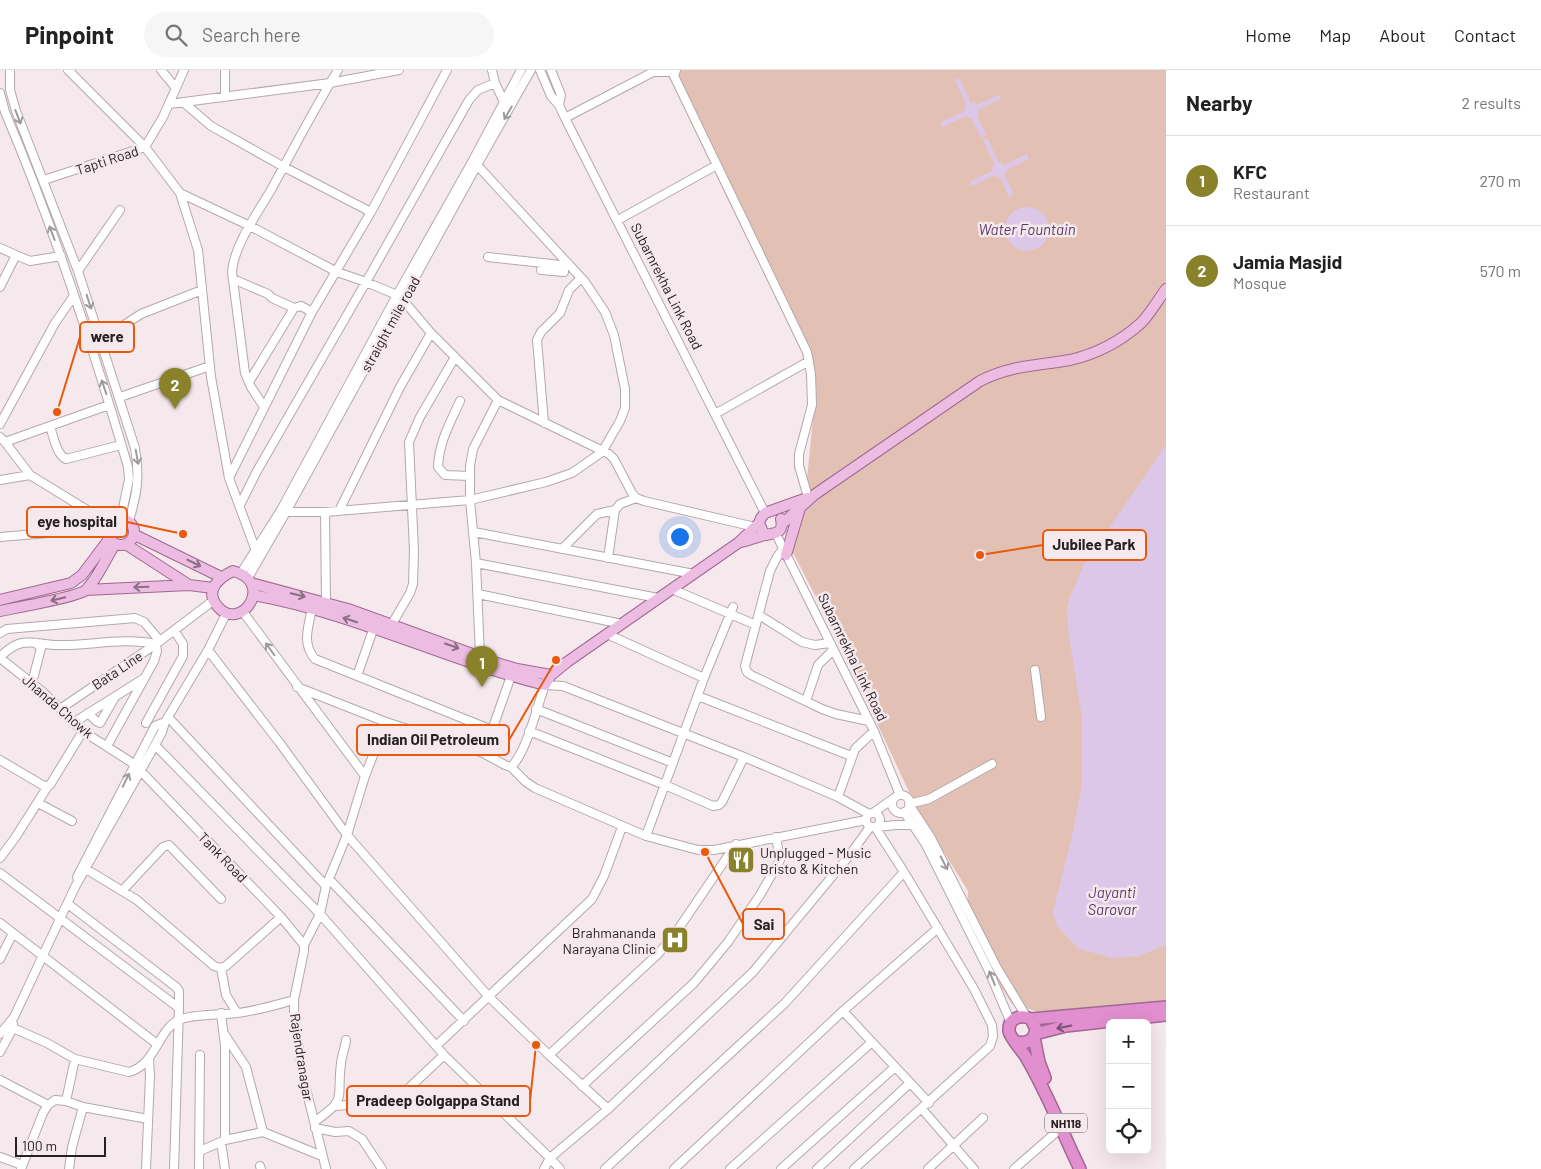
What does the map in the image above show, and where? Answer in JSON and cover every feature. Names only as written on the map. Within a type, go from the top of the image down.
[{"type":"highway","points":[[1011,1022],[1015,1018],[1166,1006]]},
{"type":"highway","points":[[1017,1042],[1028,1042],[1034,1035],[1066,1026],[1166,1015]]},
{"type":"highway","name":"NH118","points":[[1028,1018],[1034,1023],[1034,1035],[1044,1077],[1087,1169]]},
{"type":"highway","name":"NH118","points":[[1011,1022],[1010,1033],[1038,1079],[1080,1169]]},
{"type":"main road","points":[[253,595],[312,608],[374,627],[511,676],[545,685],[551,675],[567,662],[738,543],[768,513],[811,496],[980,381],[994,374],[1009,369],[1089,355],[1110,345],[1142,322],[1166,289]]},
{"type":"main road","points":[[782,524],[811,496]]},
{"type":"main road","points":[[785,552],[800,508]]},
{"type":"main road","points":[[738,543],[780,530],[781,518],[777,514],[768,513]]},
{"type":"main road","points":[[86,590],[111,534],[113,521],[125,520],[134,528],[135,535],[127,545]]},
{"type":"main road","points":[[757,525],[763,532],[772,534]]},
{"type":"main road","points":[[111,534],[189,586]]},
{"type":"main road","points":[[0,600],[61,587],[71,583],[82,574],[111,534]]},
{"type":"main road","points":[[135,535],[221,577]]},
{"type":"main road","points":[[247,578],[253,595],[250,605],[242,612],[233,615],[226,614],[218,607],[214,600],[213,588],[216,581],[233,571],[247,578],[392,624],[517,669],[551,675]]},
{"type":"main road","points":[[0,611],[79,594],[86,590],[189,586],[213,588]]},
{"type":"street","points":[[10,70],[10,90],[16,111],[78,271],[135,448],[139,468],[136,494],[125,520]]},
{"type":"street","points":[[68,70],[145,147],[180,193],[196,239],[210,366],[229,478],[256,551]]},
{"type":"street","points":[[161,70],[176,88]]},
{"type":"street","name":"Tapti Road","points":[[44,180],[145,147],[163,117],[184,70]]},
{"type":"street","points":[[225,96],[225,72],[234,70]]},
{"type":"street","points":[[264,407],[245,373],[233,279],[233,262],[250,226],[338,70]]},
{"type":"street","points":[[169,104],[330,83],[399,70]]},
{"type":"street","points":[[229,478],[312,312],[371,212],[447,70]]},
{"type":"street","points":[[492,70],[495,83],[504,102]]},
{"type":"street","name":"straight mile road","points":[[247,578],[286,512],[521,70]]},
{"type":"street","name":"straight mile road","points":[[247,578],[256,551],[531,70]]},
{"type":"street","points":[[540,70],[551,96],[559,105]]},
{"type":"street","name":"Subarnrekha Link Road","points":[[551,70],[561,95],[559,105],[565,118],[715,414],[768,513]]},
{"type":"street","points":[[565,118],[653,72],[659,70],[675,71],[674,76],[804,344],[811,374],[812,405],[799,454],[799,466],[811,496]]},
{"type":"street","points":[[240,506],[256,471],[469,100],[478,90],[495,83]]},
{"type":"street","points":[[0,93],[61,256],[121,445],[130,479],[125,520]]},
{"type":"street","points":[[183,102],[211,126],[371,212]]},
{"type":"street","points":[[286,512],[325,512],[470,500],[558,479],[572,473],[602,452],[620,421],[625,408],[625,389],[611,323],[605,312],[581,278],[567,269],[477,165]]},
{"type":"street","points":[[618,220],[717,165]]},
{"type":"street","points":[[180,193],[250,226],[337,272],[400,297],[432,333],[498,400],[609,454],[614,459],[636,498],[757,525]]},
{"type":"street","points":[[78,271],[120,210]]},
{"type":"street","points":[[0,248],[30,261],[61,256]]},
{"type":"street","points":[[0,287],[16,255]]},
{"type":"street","points":[[488,257],[567,269]]},
{"type":"street","points":[[541,270],[567,269]]},
{"type":"street","points":[[544,423],[537,340],[541,332],[560,313],[569,290],[581,278]]},
{"type":"street","points":[[233,279],[294,308]]},
{"type":"street","points":[[101,340],[141,314],[202,290]]},
{"type":"street","points":[[0,424],[55,323],[73,297]]},
{"type":"street","points":[[249,382],[294,308],[301,306],[312,312]]},
{"type":"street","points":[[339,511],[400,387],[432,333]]},
{"type":"street","points":[[392,624],[410,593],[413,584],[414,551],[410,442],[420,417],[455,357]]},
{"type":"street","points":[[715,414],[809,361]]},
{"type":"street","points":[[120,397],[210,366]]},
{"type":"street","points":[[480,656],[478,594],[470,500],[471,457],[473,449],[498,400]]},
{"type":"street","points":[[460,401],[443,438],[438,467],[445,475],[470,476]]},
{"type":"street","points":[[109,405],[50,427],[3,439],[30,475],[111,534]]},
{"type":"street","points":[[50,427],[59,452],[66,459],[121,445]]},
{"type":"street","points":[[0,480],[30,475]]},
{"type":"street","points":[[608,558],[615,510],[620,504],[636,498]]},
{"type":"street","points":[[562,549],[597,514],[615,510]]},
{"type":"street","points":[[325,512],[326,602]]},
{"type":"street","points":[[474,532],[694,574]]},
{"type":"street","points":[[0,537],[111,534]]},
{"type":"street","name":"Subarnrekha Link Road","points":[[772,534],[785,552],[874,731],[898,796]]},
{"type":"street","points":[[785,552],[773,564],[745,666],[747,672],[836,714],[869,721]]},
{"type":"street","points":[[476,563],[658,598]]},
{"type":"street","points":[[672,589],[756,625]]},
{"type":"street","points":[[478,594],[622,624]]},
{"type":"street","name":"Bata Line","points":[[60,709],[158,643],[214,600]]},
{"type":"street","points":[[646,836],[704,678],[733,607]]},
{"type":"street","points":[[312,608],[306,643],[310,653],[321,662],[492,730],[511,676]]},
{"type":"street","points":[[242,612],[365,776]]},
{"type":"street","points":[[0,1034],[14,1017],[75,887],[155,745],[166,719],[208,650],[226,614]]},
{"type":"street","points":[[758,615],[802,642],[832,647]]},
{"type":"street","points":[[0,633],[7,629],[135,618],[144,622],[158,643],[157,656],[106,746]]},
{"type":"street","points":[[357,676],[374,627]]},
{"type":"street","points":[[146,723],[183,656],[183,644],[174,630]]},
{"type":"street","points":[[607,634],[704,678]]},
{"type":"street","points":[[0,658],[14,646],[28,642],[56,645],[128,641],[158,643]]},
{"type":"street","points":[[32,683],[41,648],[36,643]]},
{"type":"street","points":[[806,701],[818,665],[832,647]]},
{"type":"street","points":[[208,650],[279,742],[347,836],[490,997],[549,1056],[608,1109]]},
{"type":"street","name":"Jhanda Chowk","points":[[0,658],[32,683],[83,731],[141,770]]},
{"type":"street","points":[[1036,670],[1040,717]]},
{"type":"street","points":[[551,675],[562,686]]},
{"type":"street","points":[[73,722],[145,678]]},
{"type":"street","points":[[511,767],[518,757],[529,731],[545,685],[562,686],[684,732],[838,797],[871,821],[904,872],[974,990],[992,1025],[994,1036],[990,1046],[854,1169]]},
{"type":"street","points":[[297,687],[386,722],[483,753],[511,767],[535,788],[622,827],[646,836],[698,850],[714,850],[736,844],[871,821],[913,825]]},
{"type":"street","points":[[88,713],[96,722],[100,723],[115,696]]},
{"type":"street","points":[[698,696],[852,756]]},
{"type":"street","points":[[536,709],[673,763]]},
{"type":"street","points":[[75,887],[77,875],[134,764],[155,726],[166,719]]},
{"type":"street","points":[[166,719],[464,1021]]},
{"type":"street","name":"Rajendranagar","points":[[326,1169],[302,1073],[294,1000],[304,945],[320,914],[327,882],[347,836],[365,776],[386,722]]},
{"type":"street","points":[[0,858],[48,786],[54,781],[83,731]]},
{"type":"street","points":[[529,731],[713,806],[719,805],[722,802],[744,757]]},
{"type":"street","points":[[838,797],[857,746],[874,731]]},
{"type":"street","points":[[155,745],[320,914],[444,1055],[560,1169]]},
{"type":"street","points":[[0,760],[44,786],[48,786]]},
{"type":"street","points":[[908,807],[929,799],[992,764]]},
{"type":"street","name":"Tank Road","points":[[141,770],[281,917],[304,945]]},
{"type":"street","points":[[544,1169],[550,1158],[608,1109],[753,972],[849,856],[871,821],[898,796]]},
{"type":"street","name":"Subarnrekha Link Road","points":[[898,796],[892,804],[893,808],[896,811],[908,807]]},
{"type":"street","name":"Subarnrekha Link Road","points":[[898,796],[908,798],[908,807],[913,825],[925,843],[988,969],[1011,1022]]},
{"type":"street","points":[[38,803],[72,821]]},
{"type":"street","name":"Subarnrekha Link Road","points":[[908,807],[934,844],[997,968],[1028,1018]]},
{"type":"street","points":[[437,1045],[592,899],[604,876],[622,827]]},
{"type":"street","points":[[582,1086],[694,983],[728,942],[760,895],[780,860],[776,837]]},
{"type":"street","points":[[549,1056],[659,953],[679,928],[736,844]]},
{"type":"street","points":[[122,891],[163,847],[169,845],[221,899]]},
{"type":"street","points":[[86,868],[137,900],[214,966],[221,968],[226,966],[281,917]]},
{"type":"street","points":[[605,1169],[786,1004],[904,872]]},
{"type":"street","points":[[0,873],[179,1008]]},
{"type":"street","points":[[68,904],[179,991],[180,1019],[174,1169]]},
{"type":"street","points":[[0,923],[157,1044]]},
{"type":"street","points":[[674,1169],[843,1011],[938,928]]},
{"type":"street","points":[[0,959],[13,932]]},
{"type":"street","points":[[221,968],[226,995],[237,1013]]},
{"type":"street","points":[[13,1028],[47,1043],[75,1059],[125,1072],[133,1071],[149,1059],[157,1044],[173,1024],[180,1019],[237,1013],[294,1000]]},
{"type":"street","points":[[843,1011],[929,1103]]},
{"type":"street","points":[[221,1014],[225,1035],[223,1141],[225,1169]]},
{"type":"street","points":[[0,1052],[13,1028],[14,1017]]},
{"type":"street","points":[[225,1035],[246,1067],[263,1132]]},
{"type":"street","points":[[346,1040],[340,1063],[341,1092],[339,1100],[314,1125],[335,1132],[349,1131],[362,1139],[382,1169]]},
{"type":"street","points":[[730,1169],[872,1042]]},
{"type":"street","points":[[199,1169],[200,1055]]},
{"type":"street","points":[[334,1106],[390,1105],[444,1055]]},
{"type":"street","points":[[66,1101],[75,1059]]},
{"type":"street","points":[[146,1169],[149,1059]]},
{"type":"street","points":[[781,1169],[895,1067]]},
{"type":"street","points":[[0,1080],[48,1105]]},
{"type":"street","points":[[817,1169],[910,1083]]},
{"type":"street","points":[[0,1156],[22,1167],[43,1113],[48,1105],[55,1100],[66,1101],[83,1108],[148,1119]]},
{"type":"street","points":[[69,1169],[72,1147],[83,1108]]},
{"type":"street","points":[[922,1109],[974,1169]]},
{"type":"street","points":[[928,1169],[983,1118]]},
{"type":"street","points":[[1014,1169],[1061,1128]]},
{"type":"street","points":[[200,1151],[223,1141],[263,1132],[322,1156]]},
{"type":"shaded area","points":[[668,70],[1166,70],[1166,1006],[1058,1018],[1012,1004],[987,965],[967,916],[968,891],[917,809],[839,642],[787,541],[806,489],[814,408],[805,356],[728,200],[675,89]]},
{"type":"water","points":[[959,78],[971,104],[975,102],[976,105],[999,95],[1001,99],[978,110],[979,113],[977,115],[986,135],[981,138],[971,117],[968,119],[967,115],[943,127],[941,122],[965,111],[964,107],[967,105],[955,80]]},
{"type":"water","points":[[987,138],[999,163],[1002,162],[1004,165],[1027,154],[1029,159],[1006,170],[1007,173],[1004,175],[1014,194],[1009,197],[1000,177],[996,178],[994,175],[972,186],[970,181],[993,171],[991,167],[995,165],[983,140]]},
{"type":"water","name":"Water Fountain","points":[[1027,207],[1039,211],[1045,217],[1049,229],[1045,241],[1039,247],[1027,251],[1015,247],[1009,241],[1005,229],[1009,217],[1015,211]]},
{"type":"water","name":"Jayanti Sarovar","points":[[1166,445],[1166,945],[1139,956],[1111,958],[1078,948],[1057,926],[1053,912],[1072,836],[1082,784],[1082,718],[1068,629],[1067,605],[1083,566]]},
{"type":"place","name":"Jamia Masjid","points":[[175,409]]},
{"type":"place","name":"were","points":[[57,412]]},
{"type":"place","name":"eye hospital","points":[[183,534]]},
{"type":"place","name":"Jubilee Park","points":[[980,555]]},
{"type":"place","name":"Indian Oil Petroleum","points":[[556,660]]},
{"type":"place","name":"KFC","points":[[482,687]]},
{"type":"place","name":"Sai","points":[[705,852]]},
{"type":"place","name":"Unplugged - Music Bristo & Kitchen","points":[[741,860]]},
{"type":"place","name":"Brahmananda Narayana Clinic","points":[[675,940]]},
{"type":"place","name":"Pradeep Golgappa Stand","points":[[536,1045]]}]
